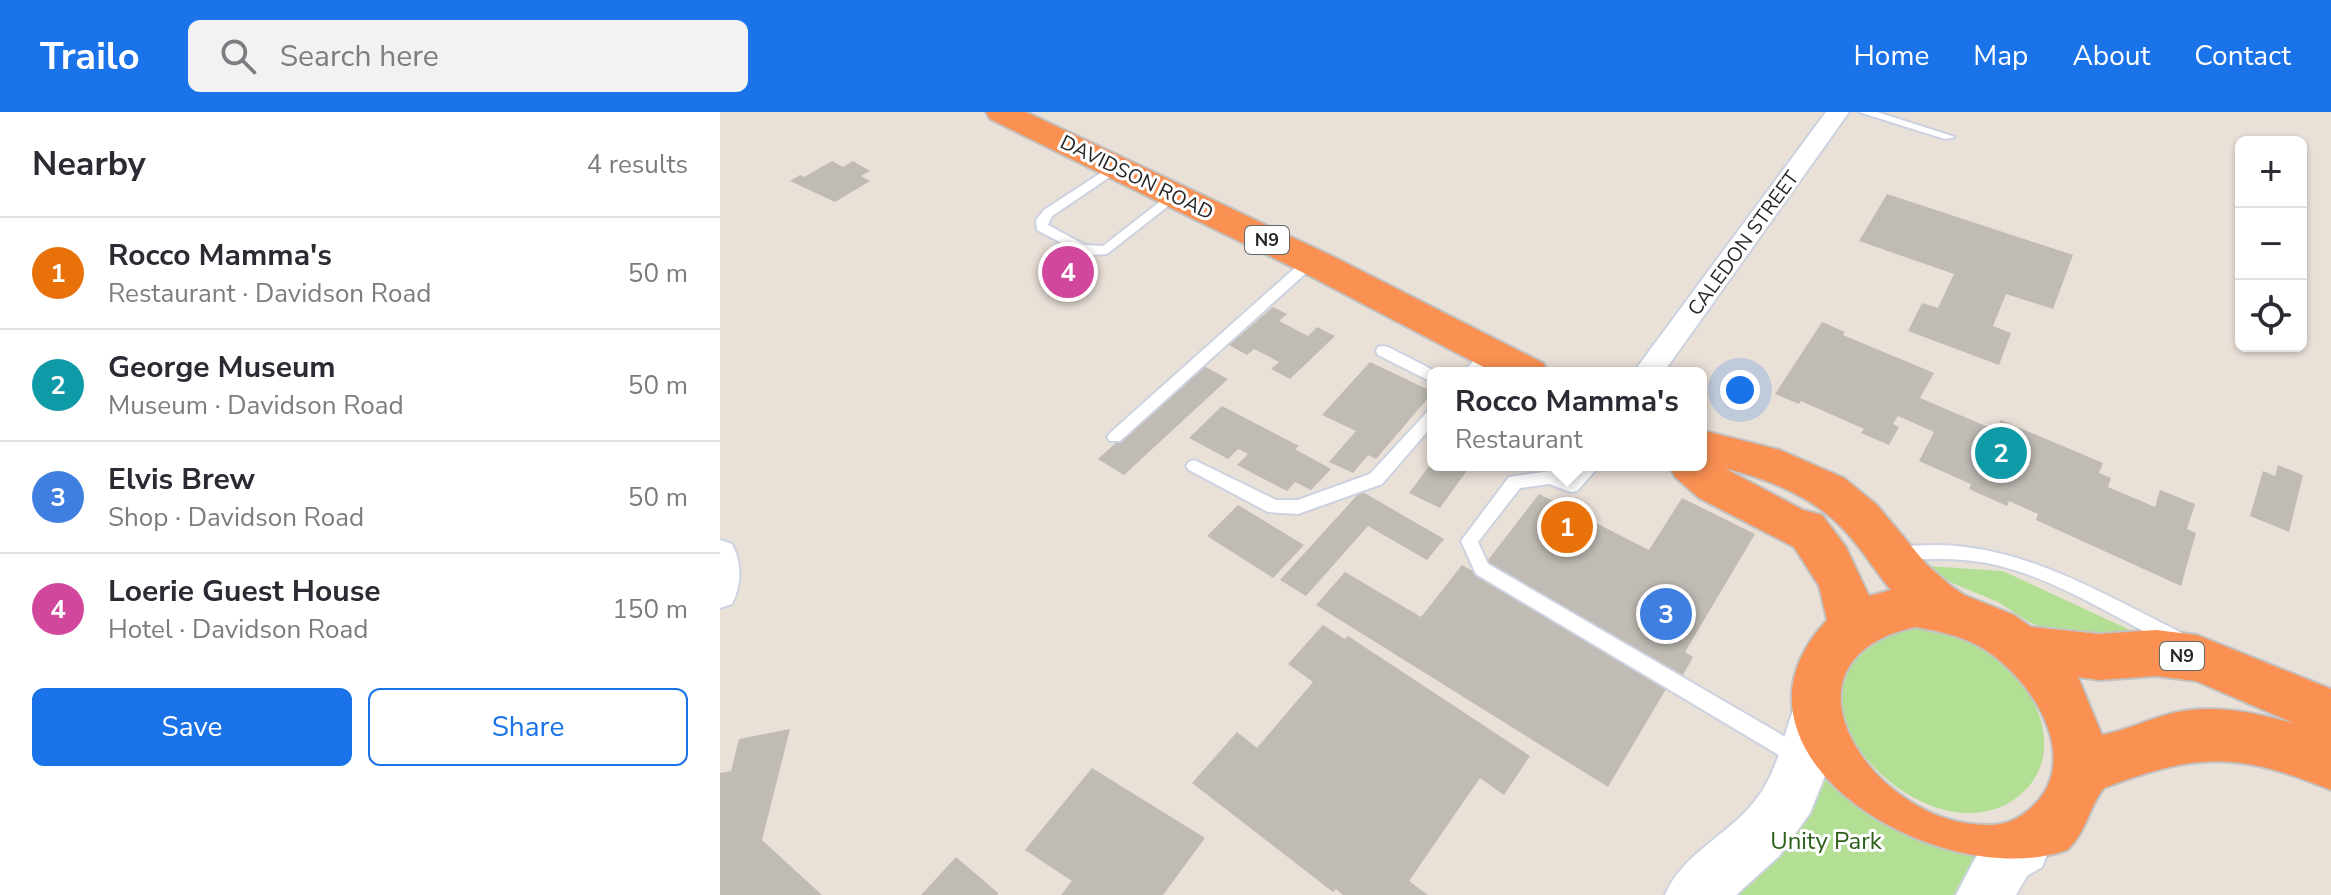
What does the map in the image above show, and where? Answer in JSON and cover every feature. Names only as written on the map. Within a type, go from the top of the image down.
[{"type":"highway","name":"DAVIDSON ROAD","points":[[1001,112],[1311,261],[1479,363],[1499,367]]},
{"type":"highway","name":"N9","points":[[1707,448],[1724,450],[1810,481],[1847,504],[1914,587],[1948,611],[1995,630],[2021,648],[2047,674],[2071,715],[2079,774],[2072,800],[2061,818],[2044,836],[2022,847],[1998,853],[1953,849],[1901,830],[1858,796],[1825,744],[1811,736],[1819,672],[1835,642],[1851,626],[1877,612],[1895,608],[1915,606],[1948,611]]},
{"type":"highway","points":[[1697,471],[1714,485],[1800,530],[1806,528],[1836,572],[1851,609],[1851,626]]},
{"type":"highway","name":"N9","points":[[2021,648],[2099,657],[2172,654],[2223,666],[2294,696],[2331,716]]},
{"type":"highway","points":[[2079,774],[2091,763],[2126,756],[2181,737],[2258,741],[2331,764]]},
{"type":"main road","points":[[1694,895],[1771,825],[1788,800],[1811,736]]},
{"type":"main road","points":[[1985,895],[2007,856],[2022,847]]},
{"type":"street","name":"CALEDON STREET","points":[[1651,367],[1838,112]]},
{"type":"street","points":[[720,554],[724,564],[720,593]]},
{"type":"lane","points":[[1865,112],[1949,137]]},
{"type":"lane","points":[[1116,167],[1048,213],[1041,227],[1088,252],[1097,253],[1107,250],[1175,196]]},
{"type":"lane","points":[[1115,437],[1311,261]]},
{"type":"lane","points":[[1383,351],[1427,373]]},
{"type":"lane","points":[[1194,466],[1274,507],[1298,507],[1376,479],[1427,422]]},
{"type":"lane","points":[[1586,471],[1571,486],[1550,477],[1515,482],[1469,541],[1482,569],[1811,736]]},
{"type":"lane","points":[[1887,553],[1948,552],[2005,560],[2080,592],[2223,666]]},
{"type":"green space","points":[[1927,566],[2003,571],[2147,638],[2055,632],[2029,622],[1998,602],[1952,583]]},
{"type":"green space","points":[[1914,626],[1956,633],[1983,646],[2021,681],[2034,704],[2042,727],[2044,751],[2037,774],[2021,794],[1988,811],[1952,812],[1916,799],[1884,776],[1858,747],[1843,714],[1842,681],[1858,651],[1877,639]]},
{"type":"green space","name":"Unity Park","points":[[1810,746],[1901,830],[1953,849],[1978,852],[1985,895],[1694,895]]},
{"type":"building","points":[[832,161],[843,167],[853,161],[870,171],[861,176],[870,181],[835,202],[790,181],[800,175],[804,177]]},
{"type":"building","points":[[1887,194],[2073,255],[2053,309],[2006,294],[1993,326],[2011,333],[1999,365],[1908,331],[1922,303],[1938,308],[1954,274],[1859,241]]},
{"type":"building","points":[[1273,307],[1287,314],[1279,321],[1308,336],[1317,327],[1335,336],[1290,379],[1271,369],[1279,362],[1254,349],[1247,355],[1229,345]]},
{"type":"building","points":[[1822,322],[1845,332],[1843,335],[1934,373],[1920,398],[1995,430],[2001,420],[2103,463],[2099,473],[2111,478],[2108,487],[2155,507],[2160,490],[2195,504],[2187,529],[2196,533],[2181,586],[2036,520],[2038,514],[2009,501],[2007,506],[1969,489],[1971,484],[1919,461],[1934,432],[1898,416],[1893,424],[1899,427],[1889,445],[1861,433],[1864,429],[1801,401],[1799,404],[1775,394]]},
{"type":"building","points":[[1370,362],[1427,389],[1427,399],[1376,459],[1368,455],[1353,473],[1329,462],[1356,431],[1322,415]]},
{"type":"building","points":[[1202,365],[1228,379],[1124,475],[1098,459]]},
{"type":"building","points":[[1222,406],[1299,446],[1295,449],[1331,469],[1311,490],[1295,482],[1287,491],[1237,465],[1248,454],[1238,449],[1228,459],[1189,438]]},
{"type":"building","points":[[2278,465],[2303,475],[2289,532],[2250,516],[2263,471],[2275,476]]},
{"type":"building","points":[[1427,469],[1467,471],[1440,508],[1409,493]]},
{"type":"building","points":[[1361,491],[1444,539],[1427,560],[1368,526],[1306,596],[1280,580]]},
{"type":"building","points":[[1539,494],[1649,550],[1682,498],[1755,534],[1685,652],[1693,657],[1683,675],[1485,564]]},
{"type":"building","points":[[1238,505],[1304,545],[1273,578],[1207,536]]},
{"type":"building","points":[[1462,565],[1669,684],[1608,787],[1316,605],[1345,572],[1421,617]]},
{"type":"building","points":[[1323,625],[1345,639],[1348,636],[1530,756],[1504,795],[1480,778],[1409,881],[1428,895],[1343,895],[1336,889],[1333,892],[1192,783],[1237,732],[1257,748],[1313,682],[1288,664]]},
{"type":"building","points":[[790,729],[762,840],[822,895],[720,895],[720,773],[731,771],[739,739]]},
{"type":"building","points":[[1092,768],[1205,838],[1163,895],[1061,895],[1072,881],[1025,850]]},
{"type":"building","points":[[956,857],[998,893],[997,895],[921,895]]},
{"type":"place","name":"Loerie Guest House","points":[[1068,272]]},
{"type":"place","name":"George Museum","points":[[2001,453]]},
{"type":"place","name":"Rocco Mamma's","points":[[1567,527]]},
{"type":"place","name":"Elvis Brew","points":[[1666,614]]}]
